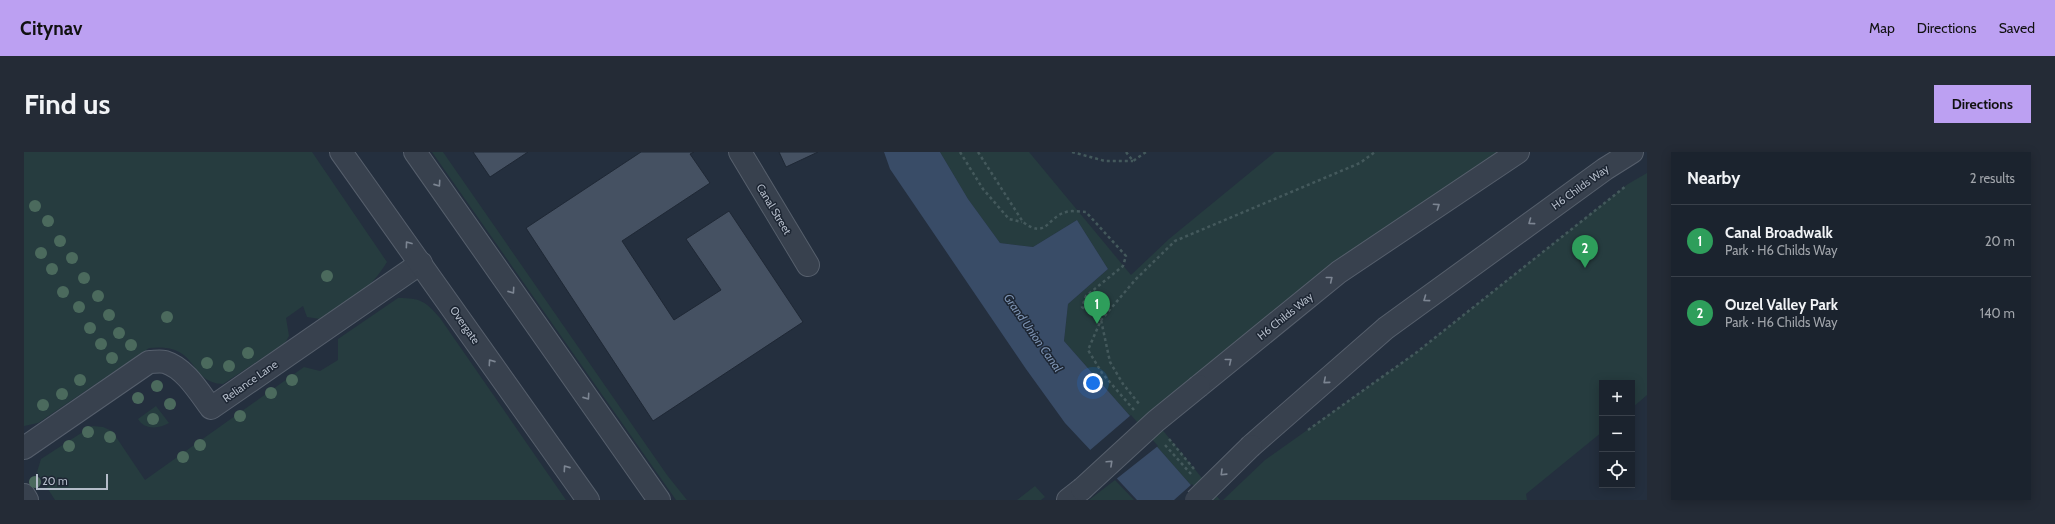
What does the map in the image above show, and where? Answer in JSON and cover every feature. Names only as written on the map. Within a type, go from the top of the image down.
[{"type":"street","name":"Overgate","points":[[341,152],[588,500]]},
{"type":"street","points":[[415,152],[658,500]]},
{"type":"street","name":"Canal Street","points":[[740,152],[808,265]]},
{"type":"street","name":"H6 Childs Way","points":[[1075,495],[1156,421],[1338,272],[1518,152]]},
{"type":"street","name":"H6 Childs Way","points":[[1196,500],[1251,446],[1386,328],[1605,169],[1632,152]]},
{"type":"street","name":"Reliance Lane","points":[[24,448],[149,362],[163,362],[174,366],[192,384],[211,408],[421,263]]},
{"type":"street","points":[[24,495],[27,500]]},
{"type":"path","points":[[960,152],[983,190],[1009,219],[1023,222]]},
{"type":"path","points":[[978,152],[1023,222],[1032,229],[1043,228],[1066,212],[1086,212],[1126,256],[1123,266],[1086,296],[1082,307],[1101,320],[1136,279],[1176,241],[1360,162],[1375,152]]},
{"type":"path","points":[[1072,152],[1105,161],[1133,161],[1146,152]]},
{"type":"path","points":[[1126,152],[1133,161]]},
{"type":"path","points":[[1303,433],[1417,352],[1628,184]]},
{"type":"green space","points":[[24,152],[312,152],[387,262],[380,273],[365,289],[320,319],[307,317],[303,306],[286,318],[289,336],[285,343],[223,384],[212,382],[203,377],[185,356],[177,351],[165,348],[149,348],[38,423],[24,426]]},
{"type":"green space","points":[[432,152],[443,152],[667,475],[687,500],[676,500]]},
{"type":"green space","points":[[940,152],[1029,152],[1131,275],[1169,239],[1275,152],[1518,152],[1156,422],[1220,500],[1204,500],[1064,341],[1068,304],[1108,269],[1077,220],[1033,247],[1000,243],[968,199]]},
{"type":"green space","points":[[1647,173],[1647,395],[1635,405],[1635,380],[1599,380],[1599,434],[1526,494],[1527,500],[1223,500],[1265,460],[1417,352],[1628,184]]},
{"type":"green space","points":[[398,298],[412,299],[422,302],[440,318],[566,500],[55,500],[37,472],[41,459],[92,426],[103,427],[112,431],[145,480],[304,367],[320,371],[338,360],[338,339]]},
{"type":"green space","points":[[156,406],[169,423],[156,427],[148,427],[141,423],[138,419]]},
{"type":"green space","points":[[1115,480],[1134,500],[1089,500]]},
{"type":"green space","points":[[1035,486],[1045,497],[1041,500],[1017,500]]},
{"type":"water","name":"Grand Union Canal","points":[[884,152],[940,152],[968,199],[1000,243],[1033,247],[1077,220],[1108,269],[1068,304],[1064,341],[1204,500],[1137,500],[1065,423],[1026,369],[890,169]]},
{"type":"pier","points":[[1131,415],[1158,446],[1115,480],[1089,451]]},
{"type":"pier","points":[[1192,484],[1206,500],[1174,500]]},
{"type":"building","points":[[473,152],[528,152],[490,177]]},
{"type":"building","points":[[641,152],[694,152],[690,154],[710,183],[622,241],[674,320],[721,290],[686,239],[729,211],[803,322],[653,421],[526,228]]},
{"type":"building","points":[[779,152],[818,152],[786,167]]},
{"type":"place","name":"Ouzel Valley Park","points":[[1585,268]]},
{"type":"place","name":"Canal Broadwalk","points":[[1097,324]]}]
